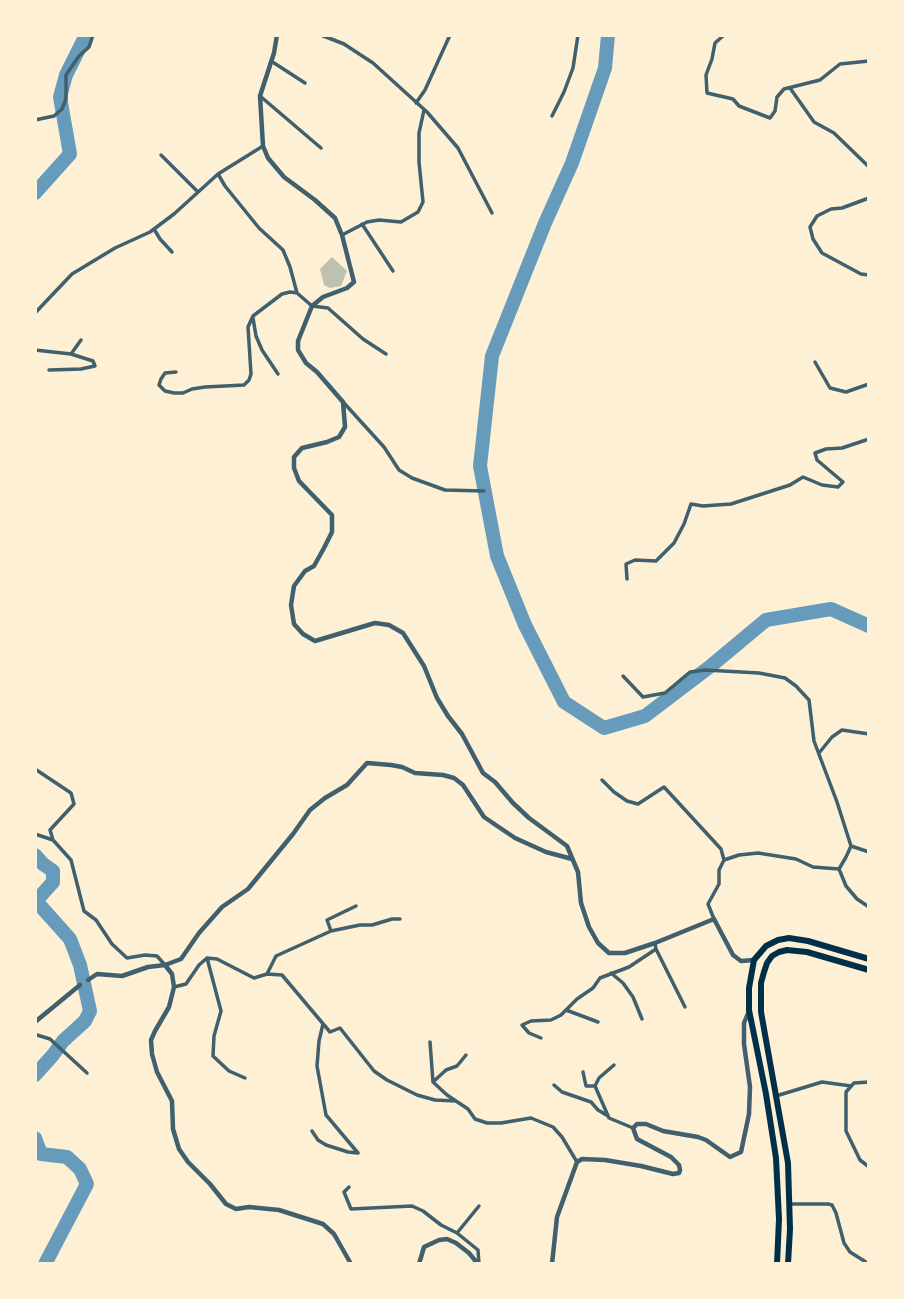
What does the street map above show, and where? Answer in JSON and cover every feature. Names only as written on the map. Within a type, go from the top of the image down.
[{"type":"highway","points":[[777,1264],[779,1219],[776,1158],[749,1010],[754,960],[766,946],[789,938],[869,959]]},
{"type":"highway","points":[[788,1264],[788,1163],[761,1012],[761,983],[767,963],[779,952],[798,950],[869,970]]},
{"type":"highway","points":[[754,960],[767,963]]},
{"type":"street","points":[[35,120],[54,116],[62,109],[66,99],[66,75],[89,47],[93,35]]},
{"type":"street","points":[[277,35],[260,96],[262,146],[284,177],[335,218],[354,282],[347,288],[323,297],[312,306],[298,341],[298,349],[306,363],[384,447],[399,470],[412,478],[445,489],[485,491]]},
{"type":"street","points":[[321,35],[344,44],[373,63],[424,110],[458,148],[492,213]]},
{"type":"street","points":[[415,103],[425,90],[450,35]]},
{"type":"street","points":[[552,116],[573,68],[578,35]]},
{"type":"street","points":[[724,35],[715,43],[706,75],[707,93],[733,99],[739,106],[770,118],[775,111],[776,97],[784,89],[820,80],[840,64],[869,61]]},
{"type":"street","points":[[271,61],[306,83]]},
{"type":"street","points":[[790,87],[814,122],[834,133],[869,167]]},
{"type":"street","points":[[260,96],[321,148]]},
{"type":"street","points":[[342,235],[362,224],[379,220],[401,222],[418,212],[423,202],[419,133],[424,110]]},
{"type":"street","points":[[35,313],[72,274],[115,248],[154,229],[218,174],[262,146]]},
{"type":"street","points":[[161,155],[198,192]]},
{"type":"street","points":[[218,174],[259,228],[283,250],[297,293]]},
{"type":"street","points":[[869,198],[831,209],[817,216],[810,227],[813,239],[822,253],[861,274],[869,275]]},
{"type":"street","points":[[362,224],[393,271]]},
{"type":"street","points":[[154,229],[172,252]]},
{"type":"street","points":[[176,372],[165,373],[161,379],[159,385],[164,390],[183,393],[205,387],[244,385],[251,374],[248,327],[253,316],[282,294],[290,292],[297,293],[312,306],[328,308],[363,339],[386,354]]},
{"type":"street","points":[[253,316],[256,336],[262,350],[278,374]]},
{"type":"street","points":[[71,354],[81,340]]},
{"type":"street","points":[[35,350],[71,354],[93,361],[95,366],[49,370]]},
{"type":"street","points":[[815,362],[830,388],[846,392],[869,384]]},
{"type":"street","points":[[343,402],[345,427],[338,438],[302,448],[294,457],[294,468],[299,481],[332,515],[332,532],[324,548],[314,566],[305,571],[295,586],[291,605],[294,624],[303,634],[315,641],[374,623],[389,625],[403,633],[424,666],[437,698],[462,734],[483,773],[529,818],[567,846],[578,872],[582,903],[589,927],[598,943],[609,953],[625,953],[656,946],[715,919]]},
{"type":"street","points":[[626,579],[626,564],[635,560],[656,561],[674,542],[691,504],[731,505],[790,485],[803,477],[822,485],[838,487],[843,482],[817,460],[814,453],[869,439]]},
{"type":"street","points":[[622,676],[643,697],[665,693],[690,672],[705,670],[759,673],[785,678],[796,686],[809,700],[814,741],[851,846],[839,869]]},
{"type":"street","points":[[819,753],[832,737],[842,730],[869,734]]},
{"type":"street","points":[[37,1019],[97,974],[122,976],[181,959],[222,906],[248,889],[310,810],[347,785],[367,763],[391,765],[415,773],[454,778],[463,785],[484,817],[515,838],[546,852],[572,859]]},
{"type":"street","points":[[35,769],[71,793],[74,804],[50,830],[53,840],[71,860],[84,911],[96,920],[112,944],[127,958],[157,956],[172,974],[174,987],[169,1007],[151,1040],[157,1072],[172,1101],[173,1129],[179,1149],[226,1204],[236,1209],[278,1209],[323,1224],[334,1234],[351,1264]]},
{"type":"street","points":[[602,780],[626,801],[638,804],[664,788],[721,849],[724,860],[719,870],[719,884],[708,904],[733,955],[741,961],[754,960]]},
{"type":"street","points":[[35,834],[53,840]]},
{"type":"street","points":[[851,846],[869,852]]},
{"type":"street","points":[[724,860],[758,853],[796,859],[813,867],[839,869]]},
{"type":"street","points":[[839,869],[846,886],[869,907]]},
{"type":"street","points":[[331,931],[327,920],[356,906]]},
{"type":"street","points":[[267,974],[276,957],[331,931],[400,919]]},
{"type":"street","points":[[541,1038],[529,1033],[522,1025],[531,1021],[551,1020],[593,988],[600,978],[629,967],[656,946]]},
{"type":"street","points":[[656,946],[685,1007]]},
{"type":"street","points":[[174,987],[186,984],[207,958]]},
{"type":"street","points":[[207,958],[217,959],[254,978],[267,974],[282,975],[330,1032],[340,1028],[374,1070],[387,1080],[435,1100],[456,1101]]},
{"type":"street","points":[[207,958],[221,1011],[214,1036],[213,1056],[229,1071],[245,1078]]},
{"type":"street","points":[[611,973],[633,997],[642,1019]]},
{"type":"street","points":[[566,1010],[598,1022]]},
{"type":"street","points":[[632,1128],[637,1124],[646,1124],[663,1131],[691,1135],[706,1140],[730,1157],[741,1152],[749,1114],[750,1087],[744,1023],[749,1010]]},
{"type":"street","points":[[312,1131],[318,1140],[326,1145],[358,1153],[326,1115],[317,1066],[323,1024]]},
{"type":"street","points":[[35,1036],[50,1039],[86,1073]]},
{"type":"street","points":[[430,1042],[433,1082],[468,1109],[475,1119],[487,1123],[501,1123],[531,1118],[553,1127],[577,1162]]},
{"type":"street","points":[[433,1082],[446,1070],[457,1066],[466,1055]]},
{"type":"street","points":[[595,1086],[599,1078],[614,1066]]},
{"type":"street","points":[[583,1072],[586,1086],[595,1086]]},
{"type":"street","points":[[776,1096],[822,1082],[850,1086]]},
{"type":"street","points":[[869,1082],[854,1083],[846,1092],[846,1131],[860,1160],[869,1167]]},
{"type":"street","points":[[552,1264],[557,1217],[577,1162],[582,1159],[605,1160],[673,1174],[680,1170],[680,1165],[671,1157],[637,1139],[632,1128],[609,1118],[591,1102],[562,1092],[554,1085]]},
{"type":"street","points":[[595,1086],[609,1118]]},
{"type":"street","points":[[349,1187],[344,1192],[351,1209],[412,1206],[457,1233],[478,1250],[479,1264]]},
{"type":"street","points":[[789,1204],[832,1206],[844,1243],[850,1252],[869,1264]]},
{"type":"street","points":[[457,1233],[479,1206]]},
{"type":"street","points":[[419,1264],[425,1247],[439,1240],[447,1240],[456,1243],[479,1264]]},
{"type":"street","points":[[859,1258],[860,1264]]},
{"type":"building","points":[[332,257],[347,271],[341,286],[330,288],[324,285],[320,269]]},
{"type":"waterway","points":[[35,193],[70,154],[60,97],[66,75],[86,35]]},
{"type":"waterway","points":[[608,35],[605,68],[572,163],[492,356],[480,466],[497,556],[525,625],[564,702],[604,728],[645,716],[766,620],[831,609],[869,626]]},
{"type":"waterway","points":[[35,855],[53,871],[53,882],[36,901],[70,939],[80,965],[90,1011],[85,1021],[63,1041],[35,1075]]},
{"type":"waterway","points":[[35,1138],[41,1154],[67,1157],[80,1169],[87,1184],[45,1264]]}]
